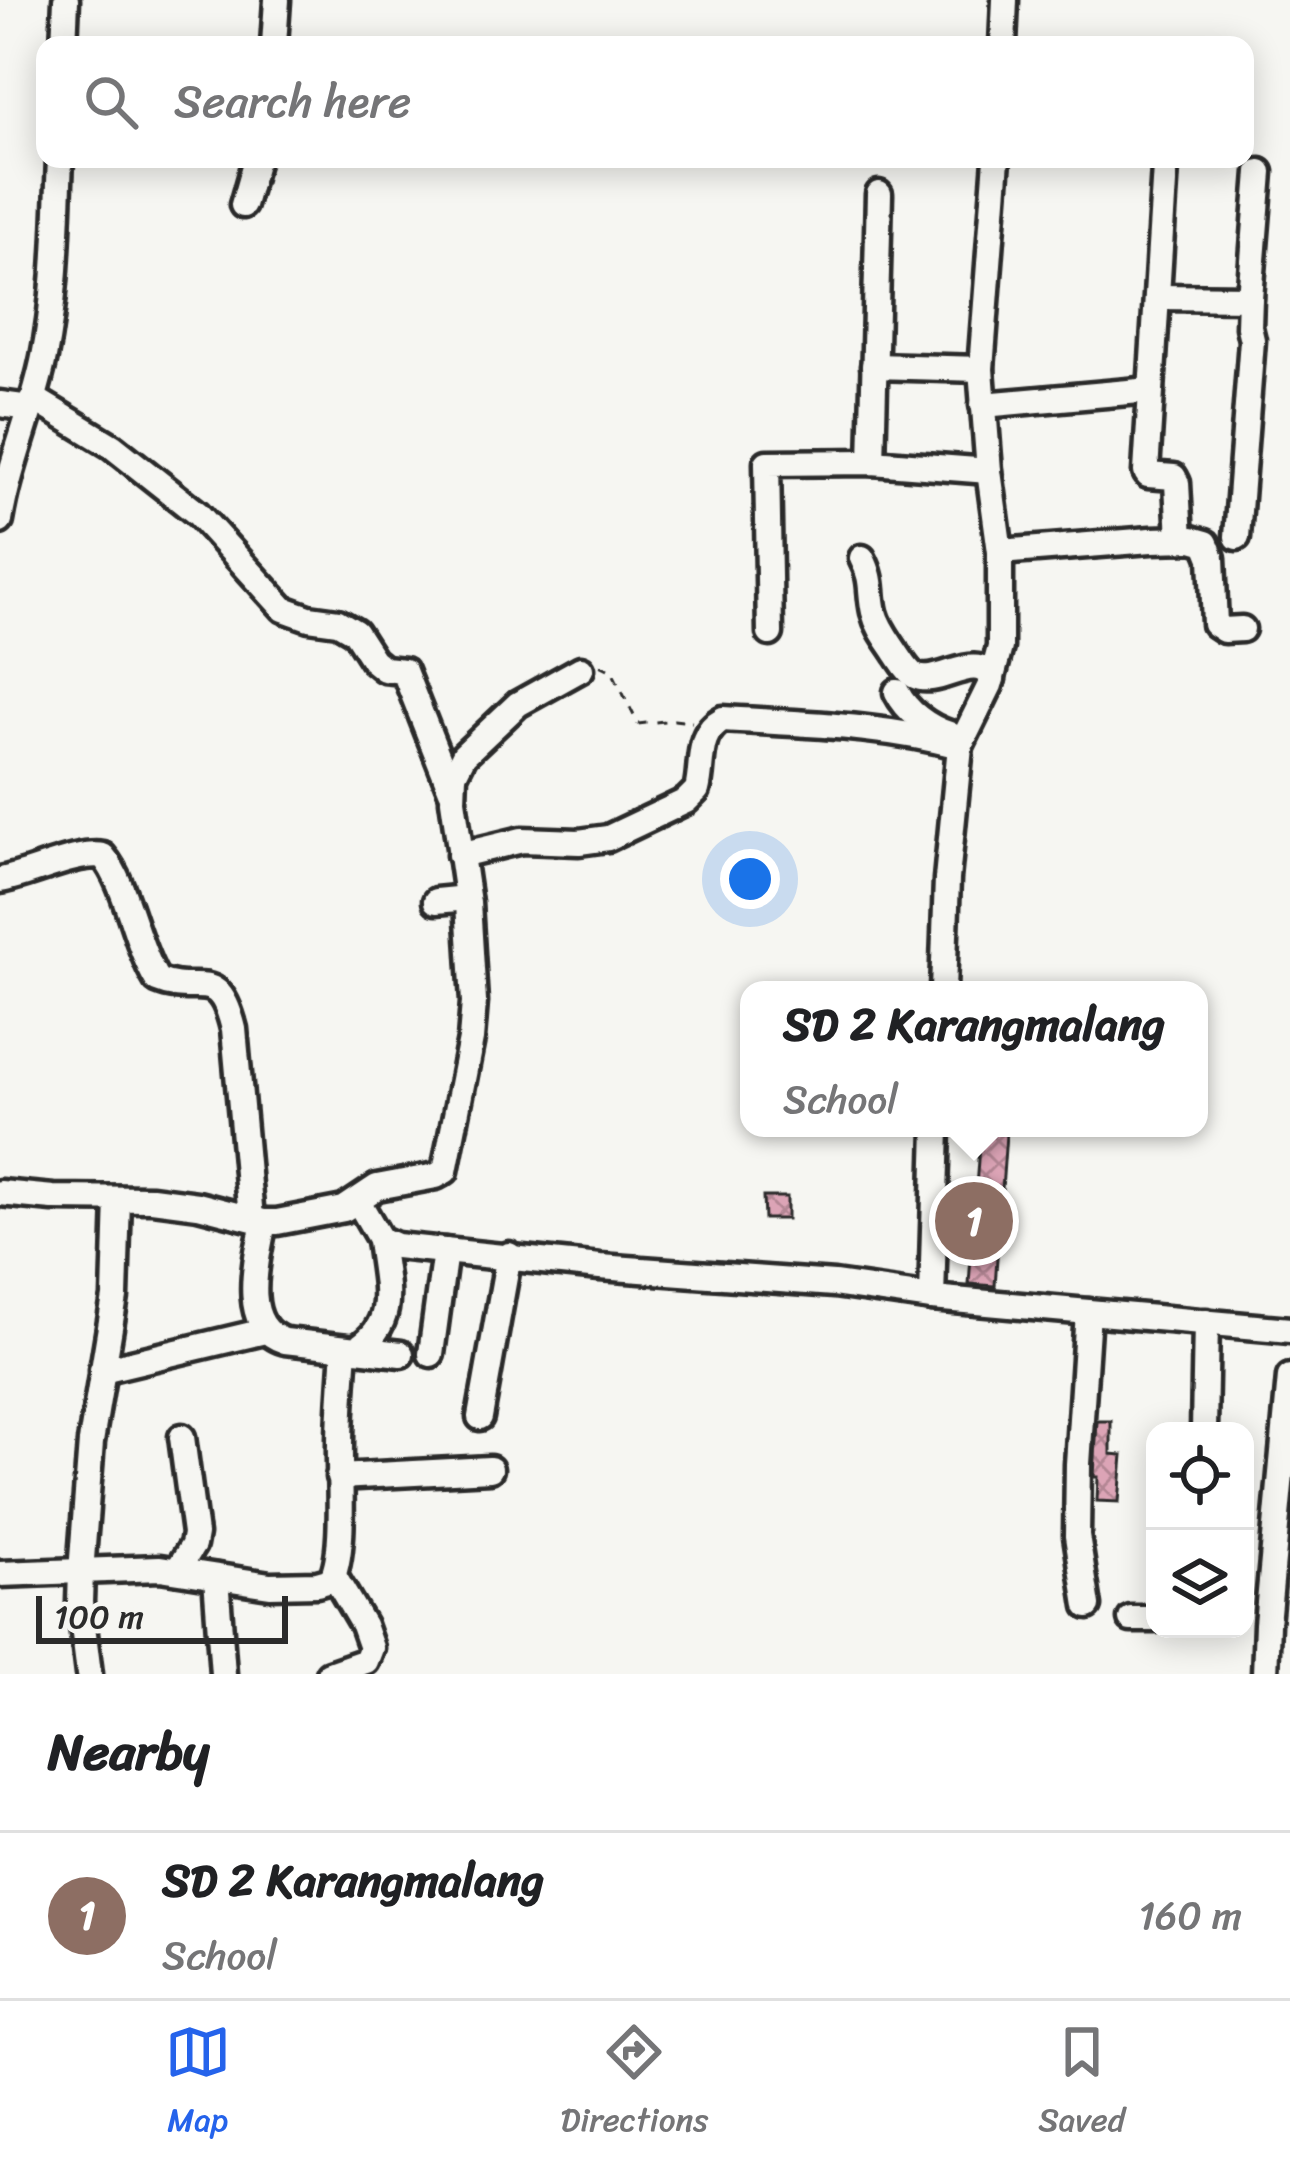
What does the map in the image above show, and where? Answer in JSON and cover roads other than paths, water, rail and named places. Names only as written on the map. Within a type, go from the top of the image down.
[{"type":"street","points":[[64,36],[66,0]]},
{"type":"street","points":[[275,36],[277,0]]},
{"type":"street","points":[[1003,36],[1005,0]]},
{"type":"street","points":[[0,521],[44,358],[60,168]]},
{"type":"street","points":[[243,205],[253,168]]},
{"type":"street","points":[[943,981],[947,879],[962,742],[997,665],[1001,628],[1000,552],[982,405],[996,168]]},
{"type":"street","points":[[1165,168],[1146,472],[1174,477],[1178,483],[1180,539]]},
{"type":"street","points":[[1237,537],[1261,172]]},
{"type":"street","points":[[872,462],[879,194]]},
{"type":"street","points":[[1158,297],[1250,298]]},
{"type":"street","points":[[874,366],[982,369]]},
{"type":"street","points":[[982,405],[1151,390]]},
{"type":"street","points":[[0,404],[31,403],[112,446],[198,514],[284,609],[338,622],[355,632],[373,661],[387,670],[402,670],[453,795]]},
{"type":"street","points":[[770,633],[767,463],[872,462],[989,471]]},
{"type":"street","points":[[1000,552],[1192,539],[1210,548],[1215,624],[1224,630],[1242,629]]},
{"type":"street","points":[[862,558],[870,574],[877,620],[909,671],[922,678],[978,666],[988,670],[991,682]]},
{"type":"street","points":[[0,1193],[182,1202],[258,1220],[314,1216],[358,1201],[377,1187],[446,1170],[473,1021],[467,898],[453,795],[457,765],[518,704],[580,669]]},
{"type":"street","points":[[897,692],[903,704],[932,728],[962,742]]},
{"type":"street","points":[[851,727],[877,718],[932,728]]},
{"type":"street","points":[[460,855],[522,840],[600,840],[686,801],[698,790],[703,741],[710,727],[723,719],[851,727],[962,742]]},
{"type":"street","points":[[0,880],[86,855],[103,856],[158,980],[206,986],[221,995],[234,1029],[258,1220],[258,1317],[265,1331],[285,1341],[401,1354]]},
{"type":"street","points":[[436,902],[467,898]]},
{"type":"street","points":[[932,1298],[937,1137]]},
{"type":"street","points":[[89,1674],[80,1602],[91,1442],[115,1297],[118,1199]]},
{"type":"street","points":[[351,1348],[374,1336],[384,1319],[386,1289],[380,1239],[358,1201]]},
{"type":"street","points":[[380,1239],[391,1245],[600,1267],[834,1284],[932,1298],[1290,1330]]},
{"type":"street","points":[[431,1354],[445,1250]]},
{"type":"street","points":[[480,1417],[509,1256]]},
{"type":"street","points":[[1088,1312],[1077,1536],[1088,1606]]},
{"type":"street","points":[[1204,1422],[1206,1322]]},
{"type":"street","points":[[102,1370],[265,1331]]},
{"type":"street","points":[[329,1674],[365,1661],[371,1648],[334,1576],[351,1348]]},
{"type":"street","points":[[1265,1674],[1290,1377]]},
{"type":"street","points":[[178,1569],[195,1534],[182,1437]]},
{"type":"street","points":[[339,1478],[480,1462]]},
{"type":"street","points":[[0,1574],[178,1569],[271,1585],[325,1582],[334,1576]]},
{"type":"street","points":[[216,1577],[224,1674]]},
{"type":"place","name":"SD 2 Karangmalang","points":[[974,1221]]}]
